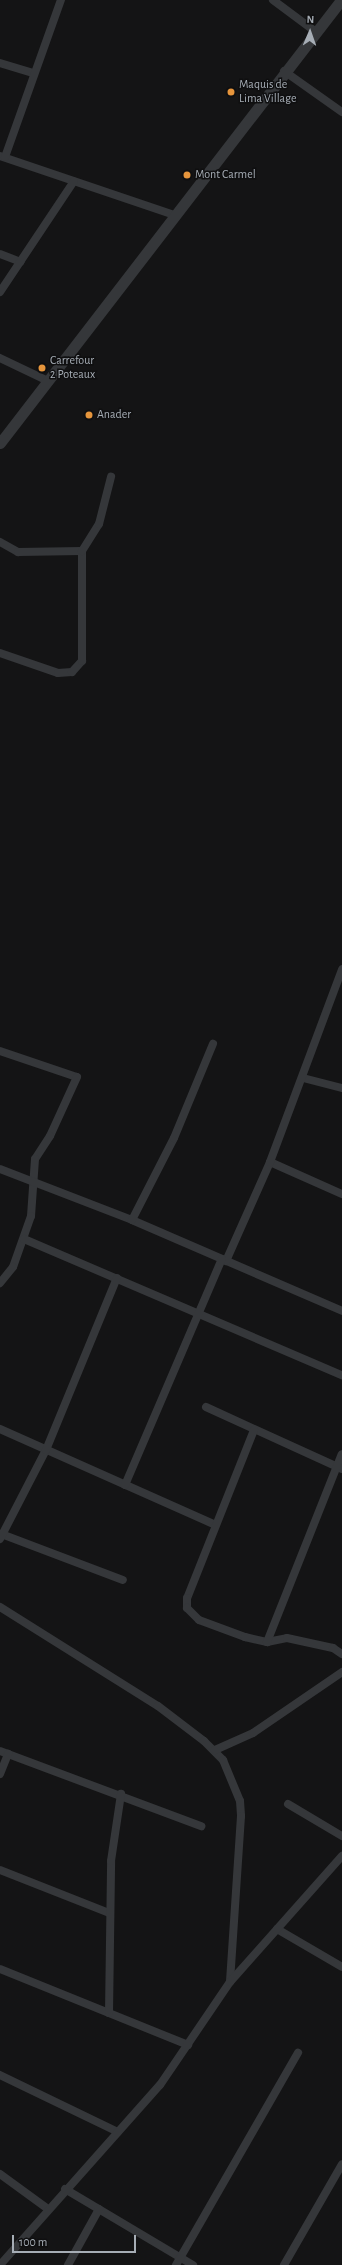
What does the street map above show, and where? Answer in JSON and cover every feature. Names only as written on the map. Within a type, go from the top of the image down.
[{"type":"street","points":[[61,0],[2,156],[174,215]]},
{"type":"street","points":[[273,0],[316,32]]},
{"type":"street","points":[[0,443],[284,71],[341,0]]},
{"type":"street","points":[[0,63],[33,73]]},
{"type":"street","points":[[284,71],[342,112]]},
{"type":"street","points":[[0,292],[74,181]]},
{"type":"street","points":[[0,254],[21,262]]},
{"type":"street","points":[[0,358],[48,381]]},
{"type":"street","points":[[0,653],[58,673],[72,672],[78,668],[82,662],[82,551],[99,524],[111,477]]},
{"type":"street","points":[[0,542],[18,552],[82,551]]},
{"type":"street","points":[[125,1485],[199,1312],[270,1162],[303,1078],[342,969]]},
{"type":"street","points":[[132,1220],[174,1138],[213,1044]]},
{"type":"street","points":[[0,1051],[77,1077],[50,1136],[35,1159],[31,1216],[13,1267],[0,1283]]},
{"type":"street","points":[[303,1078],[342,1088]]},
{"type":"street","points":[[270,1162],[342,1194]]},
{"type":"street","points":[[0,1169],[132,1220],[342,1311]]},
{"type":"street","points":[[24,1239],[199,1312],[342,1375]]},
{"type":"street","points":[[117,1278],[46,1450],[2,1537],[123,1580]]},
{"type":"street","points":[[206,1407],[339,1468]]},
{"type":"street","points":[[0,1429],[216,1525]]},
{"type":"street","points":[[254,1430],[187,1598],[187,1608],[200,1620],[268,1642],[287,1638],[333,1648],[342,1654]]},
{"type":"street","points":[[268,1642],[339,1468],[342,1454]]},
{"type":"street","points":[[0,1607],[158,1706],[215,1750],[240,1801],[241,1816],[230,1982]]},
{"type":"street","points":[[215,1750],[253,1733],[342,1672]]},
{"type":"street","points":[[0,1774],[4,1752],[121,1794],[200,1826]]},
{"type":"street","points":[[109,2012],[109,1914],[111,1861],[121,1794]]},
{"type":"street","points":[[288,1804],[342,1836]]},
{"type":"street","points":[[0,2265],[65,2189],[160,2085],[230,1982],[342,1856]]},
{"type":"street","points":[[0,1870],[109,1914]]},
{"type":"street","points":[[277,1929],[342,1968]]},
{"type":"street","points":[[0,1969],[188,2045]]},
{"type":"street","points":[[176,2265],[298,2053]]},
{"type":"street","points":[[0,2075],[118,2132]]},
{"type":"street","points":[[284,2265],[342,2164]]},
{"type":"street","points":[[0,2174],[48,2209]]},
{"type":"street","points":[[65,2189],[193,2265]]},
{"type":"street","points":[[68,2265],[99,2209]]},
{"type":"place","name":"Maquis de Lima Village","points":[[231,92]]},
{"type":"place","name":"Mont Carmel","points":[[187,175]]},
{"type":"place","name":"Carrefour 2 Poteaux","points":[[42,368]]},
{"type":"place","name":"Anader","points":[[89,415]]}]
